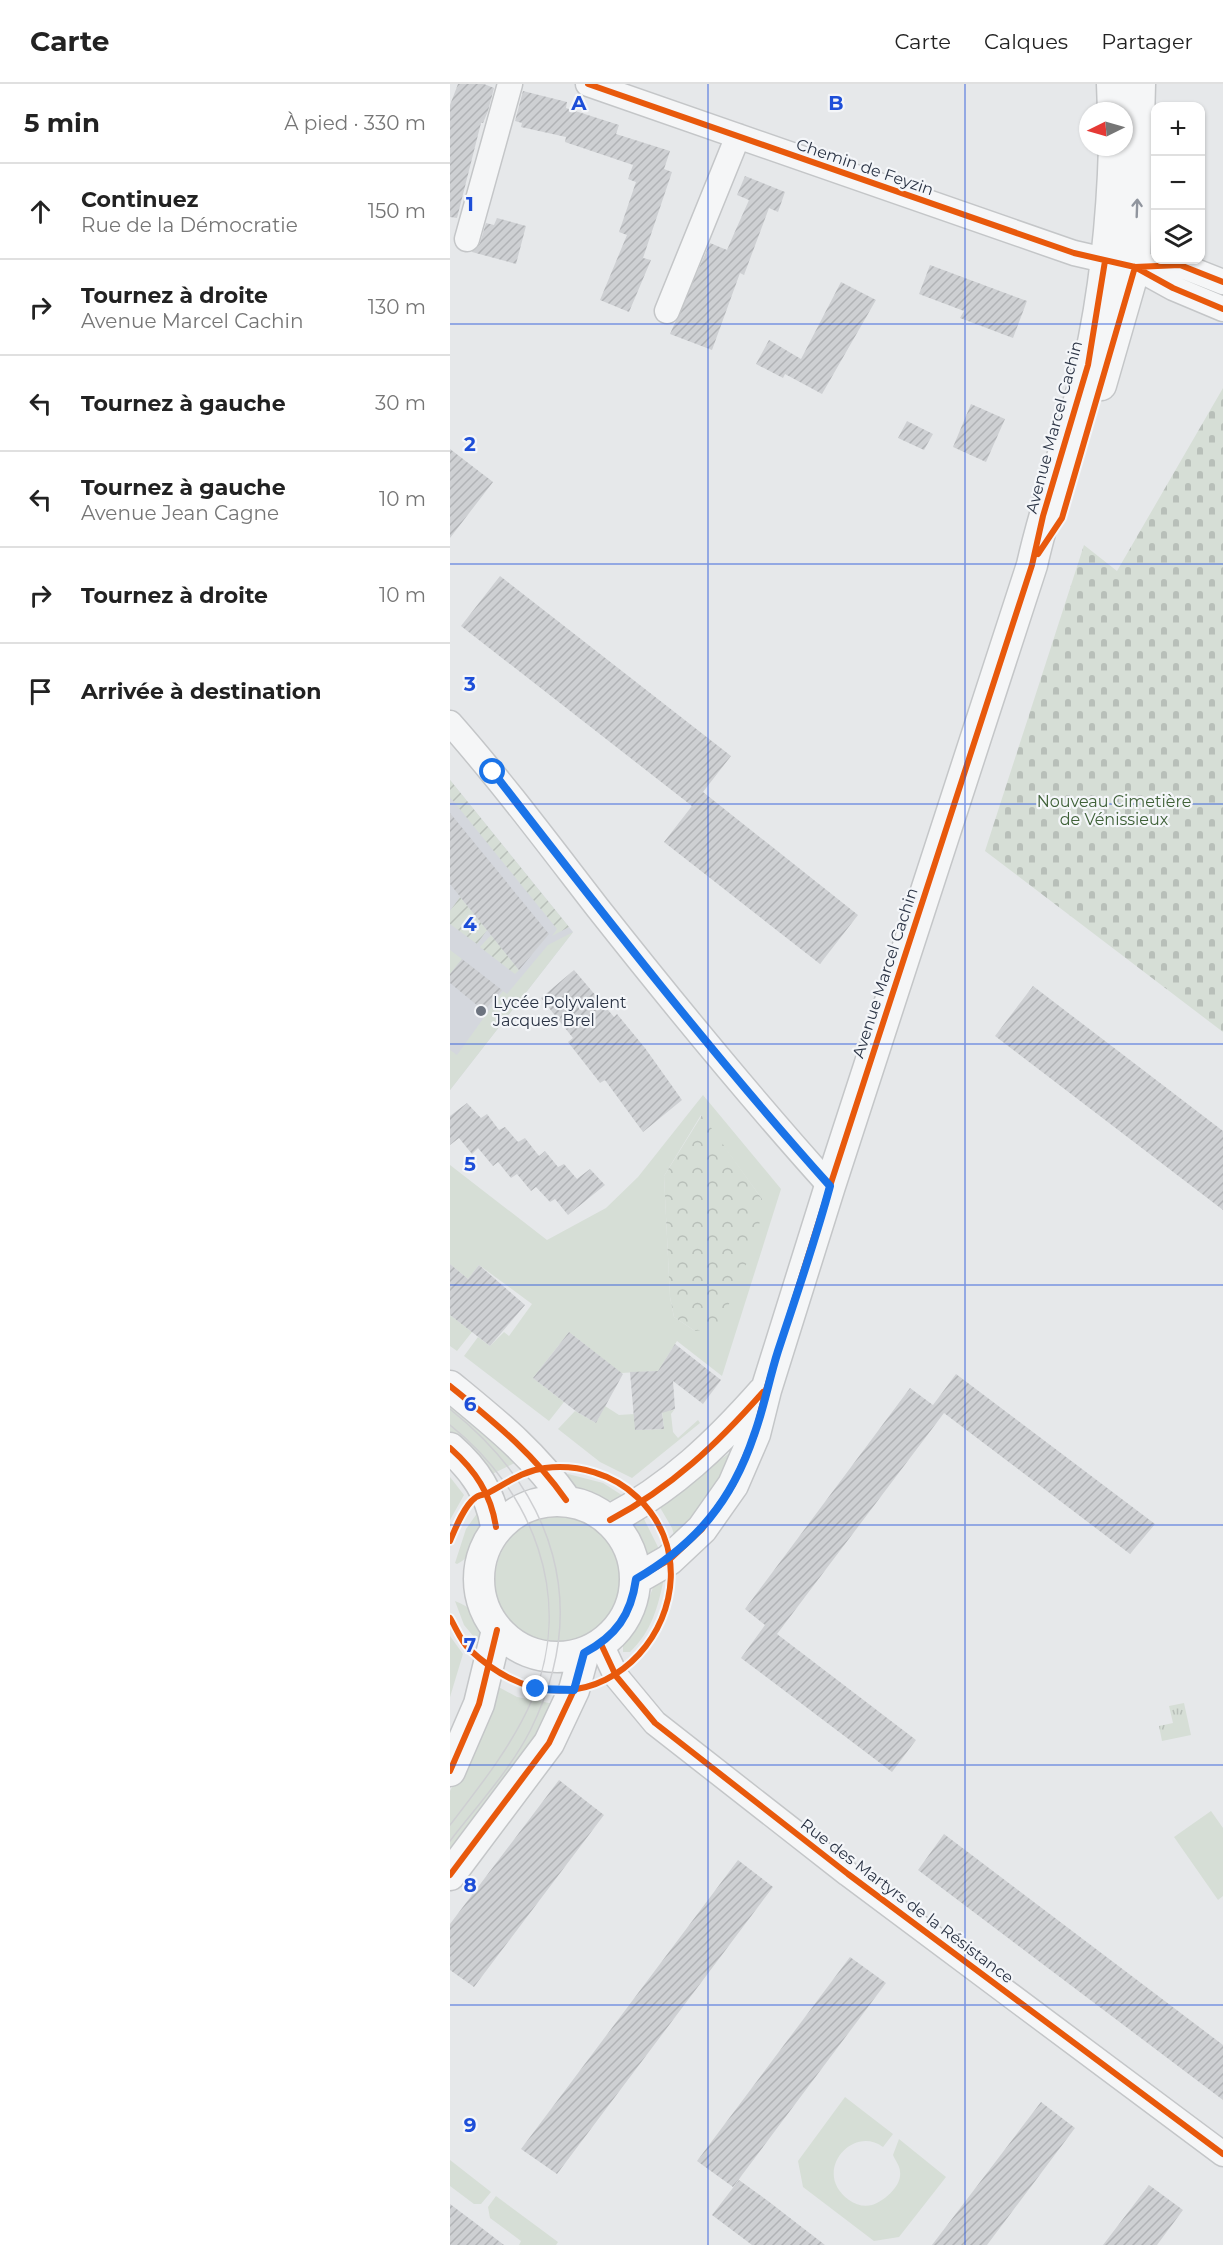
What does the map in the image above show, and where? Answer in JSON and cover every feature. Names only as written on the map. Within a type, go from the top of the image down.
[{"type":"street","points":[[467,239],[510,84]]},
{"type":"street","name":"Chemin de Feyzin","points":[[588,84],[1074,254],[1135,267],[1180,265],[1223,282]]},
{"type":"street","points":[[1112,84],[1113,102]]},
{"type":"street","name":"Avenue Marcel Cachin","points":[[1032,565],[1062,518],[1135,267],[1140,84]]},
{"type":"street","points":[[667,311],[738,136]]},
{"type":"street","name":"Avenue Marcel Cachin","points":[[636,1579],[669,1560],[702,1528],[733,1485],[755,1434],[765,1390],[830,1186],[1032,565],[1043,516],[1088,365],[1105,261],[1113,156]]},
{"type":"street","name":"Chemin de Feyzin","points":[[1135,267],[1173,288],[1223,309]]},
{"type":"street","points":[[450,723],[493,772],[598,909],[753,1100],[830,1186]]},
{"type":"street","points":[[450,1386],[515,1439],[544,1468],[566,1500]]},
{"type":"street","name":"Avenue Marcel Cachin","points":[[610,1520],[642,1502],[716,1445],[765,1390]]},
{"type":"street","points":[[450,1448],[475,1473],[487,1494],[496,1527]]},
{"type":"street","points":[[550,1500],[566,1500],[589,1507],[610,1520],[629,1547],[636,1579],[626,1616],[615,1632],[592,1648],[564,1656],[539,1656],[511,1643],[497,1630],[485,1611],[479,1589],[482,1558],[496,1527],[528,1506],[550,1500]]},
{"type":"street","points":[[450,1772],[479,1704],[497,1630]]},
{"type":"street","points":[[450,1875],[549,1743],[592,1648]]},
{"type":"street","name":"Rue des Martyrs de la Résistance","points":[[592,1648],[655,1723],[848,1875],[1223,2154]]},
{"type":"shaded area","name":"Lycée Polyvalent Jacques Brel","points":[[450,780],[573,932],[450,1090]]},
{"type":"green space","name":"Nouveau Cimetière de Vénissieux","points":[[1223,388],[1223,1032],[985,851],[1084,545],[1117,571]]},
{"type":"green space","points":[[450,780],[569,927],[552,936],[557,929],[450,797]]},
{"type":"green space","points":[[460,897],[487,930],[477,944],[450,924],[450,911]]},
{"type":"green space","points":[[573,932],[450,1090],[450,1050],[457,1055],[503,991],[507,994],[548,945]]},
{"type":"green space","points":[[491,935],[519,970],[515,974],[480,947]]},
{"type":"green space","points":[[450,950],[462,959],[450,974]]},
{"type":"green space","points":[[703,1095],[781,1189],[722,1376],[677,1341],[658,1371],[621,1373],[569,1332],[533,1378],[564,1402],[549,1421],[464,1356],[478,1337],[490,1346],[504,1332],[509,1336],[532,1304],[479,1265],[468,1279],[450,1264],[450,1165],[547,1240],[606,1208],[638,1177]],"holes":[[[701,1115],[762,1199],[695,1331],[674,1317],[670,1297],[664,1176]]]},
{"type":"green space","points":[[702,1115],[762,1199],[758,1237],[719,1327],[695,1331],[674,1317],[670,1297],[664,1176]]},
{"type":"green space","points":[[450,1315],[472,1332],[457,1351],[450,1346]]},
{"type":"green space","points":[[450,1397],[523,1459],[488,1476],[450,1439]]},
{"type":"green space","points":[[605,1406],[619,1415],[634,1414],[636,1430],[664,1429],[662,1411],[674,1410],[671,1414],[673,1432],[678,1438],[698,1420],[700,1423],[632,1478],[600,1462],[558,1429],[575,1411],[596,1423]]},
{"type":"green space","points":[[731,1452],[736,1456],[676,1541],[672,1528],[658,1504]]},
{"type":"green space","points":[[568,1474],[603,1483],[628,1499],[611,1500],[595,1497],[572,1484],[566,1478]]},
{"type":"green space","points":[[450,1477],[464,1495],[450,1520]]},
{"type":"green space","points":[[483,1505],[481,1530],[475,1546],[457,1564],[455,1563],[466,1529]]},
{"type":"green space","points":[[641,1513],[660,1551],[647,1560],[640,1539],[627,1520]]},
{"type":"green space","points":[[559,1516],[583,1521],[604,1535],[618,1556],[623,1580],[618,1604],[604,1625],[583,1639],[559,1644],[535,1639],[514,1625],[500,1604],[495,1580],[500,1556],[514,1535],[535,1521]]},
{"type":"green space","points":[[664,1578],[649,1627],[630,1652],[623,1652],[623,1645],[642,1616],[654,1585]]},
{"type":"green space","points":[[455,1601],[473,1612],[479,1623],[479,1643],[464,1625]]},
{"type":"green space","points":[[450,1636],[463,1654],[450,1697]]},
{"type":"green space","points":[[495,1685],[517,1697],[560,1705],[450,1863],[450,1791],[468,1756]]},
{"type":"green space","points":[[1184,1703],[1191,1735],[1162,1741],[1159,1726],[1173,1723],[1169,1706]]},
{"type":"green space","points":[[1211,1811],[1223,1828],[1223,1896],[1218,1900],[1174,1837]]},
{"type":"green space","points":[[845,2097],[893,2134],[883,2147],[871,2142],[859,2142],[840,2155],[835,2165],[834,2177],[838,2189],[849,2200],[860,2205],[872,2205],[882,2200],[895,2188],[900,2172],[893,2155],[899,2139],[946,2177],[899,2237],[874,2241],[803,2187],[798,2161]]},
{"type":"green space","points":[[450,2160],[491,2192],[481,2204],[474,2204],[450,2186]]},
{"type":"green space","points":[[496,2196],[558,2242],[556,2245],[519,2245],[521,2241],[490,2218],[488,2207]]},
{"type":"building","points":[[458,84],[484,84],[494,88],[488,111],[481,123],[457,218],[450,217],[450,105]]},
{"type":"building","points":[[523,91],[567,102],[566,108],[619,125],[616,134],[670,151],[664,169],[672,172],[643,258],[651,260],[629,312],[600,300],[627,235],[619,232],[636,182],[628,179],[633,165],[565,142],[566,137],[521,127],[522,123],[515,121]]},
{"type":"building","points":[[745,176],[785,192],[778,212],[769,208],[744,275],[740,273],[712,350],[670,334],[710,243],[727,250],[749,200],[737,195]]},
{"type":"building","points":[[497,218],[526,226],[516,264],[472,252],[480,243],[486,223],[494,225]]},
{"type":"building","points":[[930,265],[1027,301],[1013,338],[960,318],[964,311],[919,294]]},
{"type":"building","points":[[841,282],[876,300],[822,394],[785,374],[783,378],[756,364],[769,340],[801,359]]},
{"type":"building","points":[[971,404],[1005,419],[986,462],[953,447]]},
{"type":"building","points":[[907,421],[933,434],[924,450],[898,438]]},
{"type":"building","points":[[450,449],[493,482],[450,538]]},
{"type":"building","points":[[500,576],[731,756],[703,792],[858,915],[820,964],[664,842],[692,806],[461,626]]},
{"type":"building","points":[[450,813],[549,934],[519,970],[450,884]]},
{"type":"building","points":[[462,959],[502,990],[484,1011],[450,983],[450,974]]},
{"type":"building","points":[[574,970],[614,1017],[617,1014],[645,1048],[682,1100],[643,1132],[605,1080],[600,1083],[568,1042],[573,1038],[541,998]]},
{"type":"building","points":[[1033,986],[1223,1131],[1223,1210],[995,1036]]},
{"type":"building","points":[[467,1103],[481,1118],[487,1114],[499,1130],[505,1127],[518,1142],[525,1138],[539,1156],[545,1151],[558,1167],[564,1164],[577,1179],[590,1169],[605,1185],[568,1215],[555,1199],[550,1202],[536,1187],[531,1191],[517,1174],[511,1178],[498,1162],[493,1166],[478,1148],[472,1154],[459,1138],[450,1145],[450,1116]]},
{"type":"building","points":[[450,1264],[468,1279],[479,1265],[525,1305],[490,1346],[450,1315]]},
{"type":"building","points":[[569,1332],[623,1374],[596,1423],[577,1412],[533,1378]]},
{"type":"building","points":[[675,1344],[721,1380],[703,1404],[673,1381],[675,1409],[662,1413],[664,1429],[635,1430],[630,1372],[658,1371]]},
{"type":"building","points":[[956,1374],[1155,1524],[1130,1554],[944,1413],[777,1634],[916,1740],[892,1772],[741,1658],[765,1625],[745,1609],[910,1388],[933,1405]]},
{"type":"building","points":[[559,1780],[604,1815],[474,1987],[450,1970],[450,1924]]},
{"type":"building","points":[[944,1834],[1223,2045],[1223,2100],[918,1870]]},
{"type":"building","points":[[738,1860],[773,1887],[557,2174],[521,2149]]},
{"type":"building","points":[[850,1957],[886,1983],[733,2187],[697,2161]]},
{"type":"building","points":[[1041,2102],[1075,2128],[987,2245],[932,2245]]},
{"type":"building","points":[[739,2180],[825,2245],[752,2245],[712,2215]]},
{"type":"building","points":[[1149,2185],[1183,2210],[1157,2245],[1103,2245]]},
{"type":"building","points":[[450,2204],[474,2222],[504,2245],[450,2245]]},
{"type":"tram line","points":[[450,1409],[486,1442],[516,1477],[538,1515],[553,1555],[560,1597],[558,1640],[549,1685],[530,1731],[503,1774],[450,1841]]},
{"type":"tram line","points":[[450,1425],[479,1452],[504,1481],[524,1514],[538,1549],[547,1586],[549,1623],[544,1662],[524,1717],[495,1765],[450,1825]]},
{"type":"cycle path","points":[[588,84],[1074,253],[1135,267],[1180,265],[1223,282]]},
{"type":"cycle path","points":[[636,1579],[669,1560],[702,1529],[733,1485],[755,1434],[766,1390],[830,1186],[1032,565],[1043,516],[1088,365],[1105,261]]},
{"type":"cycle path","points":[[1135,267],[1173,288],[1223,309]]},
{"type":"cycle path","points":[[1038,554],[1062,518],[1135,267]]},
{"type":"cycle path","points":[[450,1386],[527,1453],[566,1500]]},
{"type":"cycle path","points":[[610,1520],[674,1479],[711,1447],[763,1392]]},
{"type":"cycle path","points":[[450,1448],[467,1465],[486,1493],[496,1527]]},
{"type":"cycle path","points":[[450,1541],[464,1512],[476,1497],[537,1470],[557,1467],[582,1469],[617,1482],[637,1497],[664,1536],[671,1578],[662,1619],[639,1654],[605,1680],[564,1690],[518,1682],[469,1649],[450,1618]]},
{"type":"cycle path","points":[[450,1771],[479,1704],[497,1630]]},
{"type":"cycle path","points":[[601,1644],[616,1676],[655,1723],[848,1874],[1223,2154]]},
{"type":"cycle path","points":[[450,1875],[549,1743],[574,1690],[584,1653]]},
{"type":"place","name":"Lycée Polyvalent Jacques Brel","points":[[481,1011]]},
{"type":"route","points":[[493,772],[598,909],[753,1100],[830,1186],[765,1390],[755,1434],[733,1485],[702,1528],[669,1560],[636,1579],[633,1598],[626,1616],[615,1632],[601,1644],[584,1653],[574,1690],[536,1689]]}]
